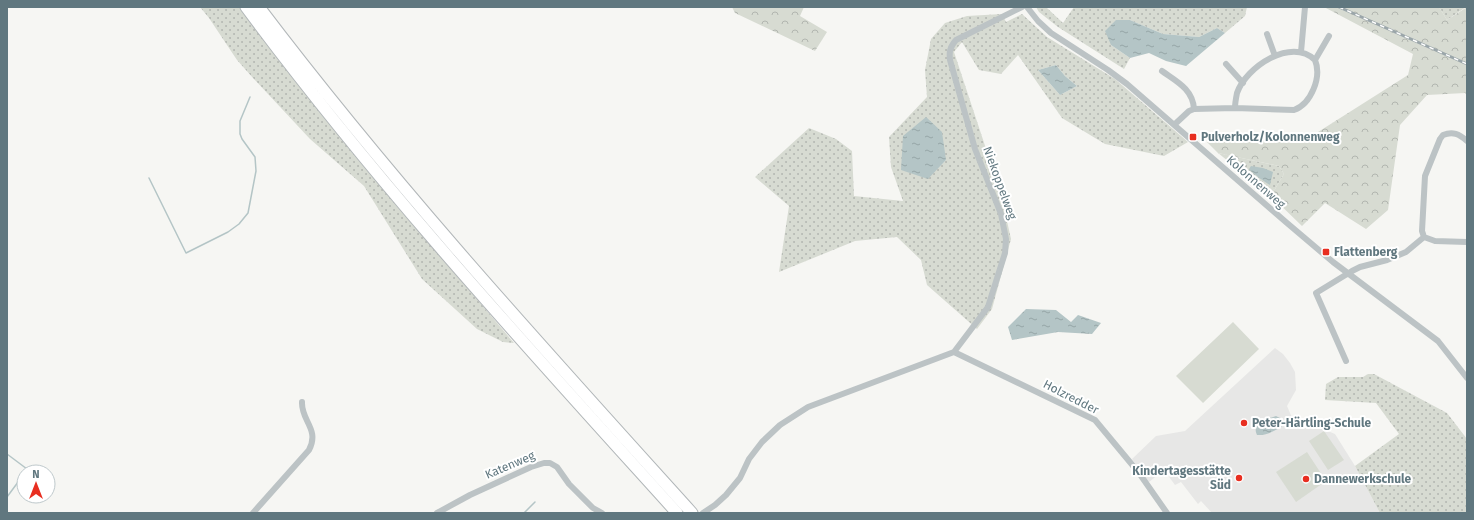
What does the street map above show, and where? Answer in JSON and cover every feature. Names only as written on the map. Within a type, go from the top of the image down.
[{"type":"highway","points":[[246,7],[308,87],[465,275],[677,513]]},
{"type":"highway","points":[[259,7],[389,171],[448,240],[692,513]]},
{"type":"street","name":"Niekoppelweg","points":[[954,352],[988,307],[1005,253],[1006,239],[1001,214],[975,149],[949,53],[950,48],[956,40],[1022,7]]},
{"type":"street","name":"Kolonnenweg","points":[[1027,7],[1038,21],[1051,33],[1108,70],[1174,125],[1286,223],[1347,273],[1438,341],[1467,378]]},
{"type":"street","points":[[1301,52],[1305,7]]},
{"type":"street","points":[[1267,34],[1275,56]]},
{"type":"street","points":[[1314,60],[1329,36]]},
{"type":"street","points":[[1174,125],[1189,110],[1194,109],[1235,108],[1294,110],[1300,108],[1309,98],[1316,81],[1317,72],[1314,60],[1306,53],[1301,52],[1285,53],[1275,56],[1254,69],[1243,82],[1238,92],[1235,108]]},
{"type":"street","points":[[1226,64],[1243,82]]},
{"type":"street","points":[[1162,71],[1184,87],[1192,97],[1194,109]]},
{"type":"street","points":[[1467,141],[1459,134],[1454,133],[1443,135],[1440,139],[1425,176],[1422,231],[1424,237],[1434,241],[1467,242]]},
{"type":"street","points":[[1346,361],[1316,294],[1347,273],[1360,267],[1388,260],[1406,252],[1424,237]]},
{"type":"street","points":[[703,513],[726,495],[740,478],[749,459],[762,442],[780,425],[808,407],[954,352]]},
{"type":"street","name":"Holzredder","points":[[954,352],[1095,420],[1139,473],[1167,513]]},
{"type":"street","points":[[253,513],[309,450],[313,442],[313,435],[302,408],[302,402]]},
{"type":"street","name":"Katenweg","points":[[436,513],[470,495],[531,467],[544,463],[550,463],[557,467],[569,484],[593,508],[602,513]]},
{"type":"shaded area","points":[[1275,348],[1283,354],[1295,372],[1296,390],[1287,406],[1296,427],[1318,427],[1335,434],[1355,466],[1380,513],[1212,513],[1201,501],[1198,504],[1181,482],[1175,485],[1164,470],[1149,482],[1132,459],[1156,436],[1185,431]]},
{"type":"green space","points":[[200,7],[240,7],[350,149],[514,343],[503,342],[477,329],[422,279],[364,186],[310,139],[253,78],[237,60]]},
{"type":"green space","points":[[732,7],[804,7],[800,16],[827,32],[815,51],[735,13]]},
{"type":"green space","points":[[1036,7],[1047,8],[1063,23],[1074,7],[1247,7],[1245,16],[1225,33],[1217,28],[1199,37],[1163,34],[1130,20],[1111,45],[1130,58],[1124,69],[1058,27],[1039,12]]},
{"type":"green space","points":[[1324,7],[1439,7],[1447,20],[1467,7],[1467,95],[1465,93],[1427,95],[1400,125],[1388,210],[1366,229],[1325,203],[1302,226],[1268,193],[1275,189],[1284,174],[1279,166],[1218,153],[1207,142],[1307,139],[1408,75],[1413,54]]},
{"type":"green space","points":[[1439,7],[1466,7],[1447,20]]},
{"type":"green space","points":[[1002,14],[1006,22],[1022,14],[1047,37],[1115,79],[1188,142],[1164,156],[1105,144],[1062,118],[1018,55],[1001,74],[979,70],[962,42],[954,52],[1001,194],[1011,239],[992,309],[977,329],[927,285],[921,260],[897,237],[855,241],[779,272],[789,206],[755,177],[809,128],[836,139],[852,151],[854,196],[903,201],[891,167],[889,137],[927,97],[925,70],[931,39],[945,23],[967,16]],"holes":[[[1056,65],[1065,76],[1077,86],[1060,95],[1038,70]],[[903,136],[946,160],[938,168]]]},
{"type":"green space","points":[[1218,153],[1279,166],[1284,174],[1275,189],[1268,193]]},
{"type":"green space","points":[[1233,322],[1259,349],[1203,403],[1176,376]]},
{"type":"green space","points":[[1368,374],[1374,374],[1447,413],[1467,439],[1467,513],[1380,513],[1355,466],[1399,434],[1376,403],[1325,400],[1326,384],[1338,377],[1363,377]]},
{"type":"green space","points":[[1324,431],[1344,460],[1328,470],[1309,441]]},
{"type":"green space","points":[[1307,452],[1326,481],[1296,502],[1276,472]]},
{"type":"water","points":[[1116,20],[1130,20],[1163,34],[1199,37],[1217,28],[1225,33],[1186,66],[1166,61],[1149,53],[1130,58],[1111,45],[1105,31]]},
{"type":"water","points":[[1056,65],[1065,76],[1077,86],[1060,95],[1038,70]]},
{"type":"water","points":[[926,117],[942,132],[946,160],[928,179],[901,170],[903,136]]},
{"type":"water","points":[[1251,166],[1263,168],[1273,172],[1270,185],[1249,169]]},
{"type":"water","points":[[1026,309],[1056,310],[1071,322],[1078,315],[1101,323],[1092,334],[1058,332],[1012,340],[1008,327]]},
{"type":"water","points":[[1276,416],[1282,419],[1284,425],[1268,434],[1257,435],[1256,427],[1261,422]]},
{"type":"waterway","points":[[149,178],[186,253],[228,232],[239,224],[248,213],[256,171],[255,157],[240,134],[240,121],[250,97]]},
{"type":"waterway","points":[[7,454],[20,464]]},
{"type":"waterway","points":[[7,497],[16,485]]},
{"type":"waterway","points":[[524,513],[535,502]]},
{"type":"railway","points":[[1339,7],[1467,64]]},
{"type":"place","name":"Pulverholz/Kolonnenweg","points":[[1193,137]]},
{"type":"place","name":"Flattenberg","points":[[1326,252]]},
{"type":"place","name":"Peter-Härtling-Schule","points":[[1244,423]]},
{"type":"place","name":"Kindertagesstätte Süd","points":[[1239,478]]},
{"type":"place","name":"Dannewerkschule","points":[[1306,479]]}]
